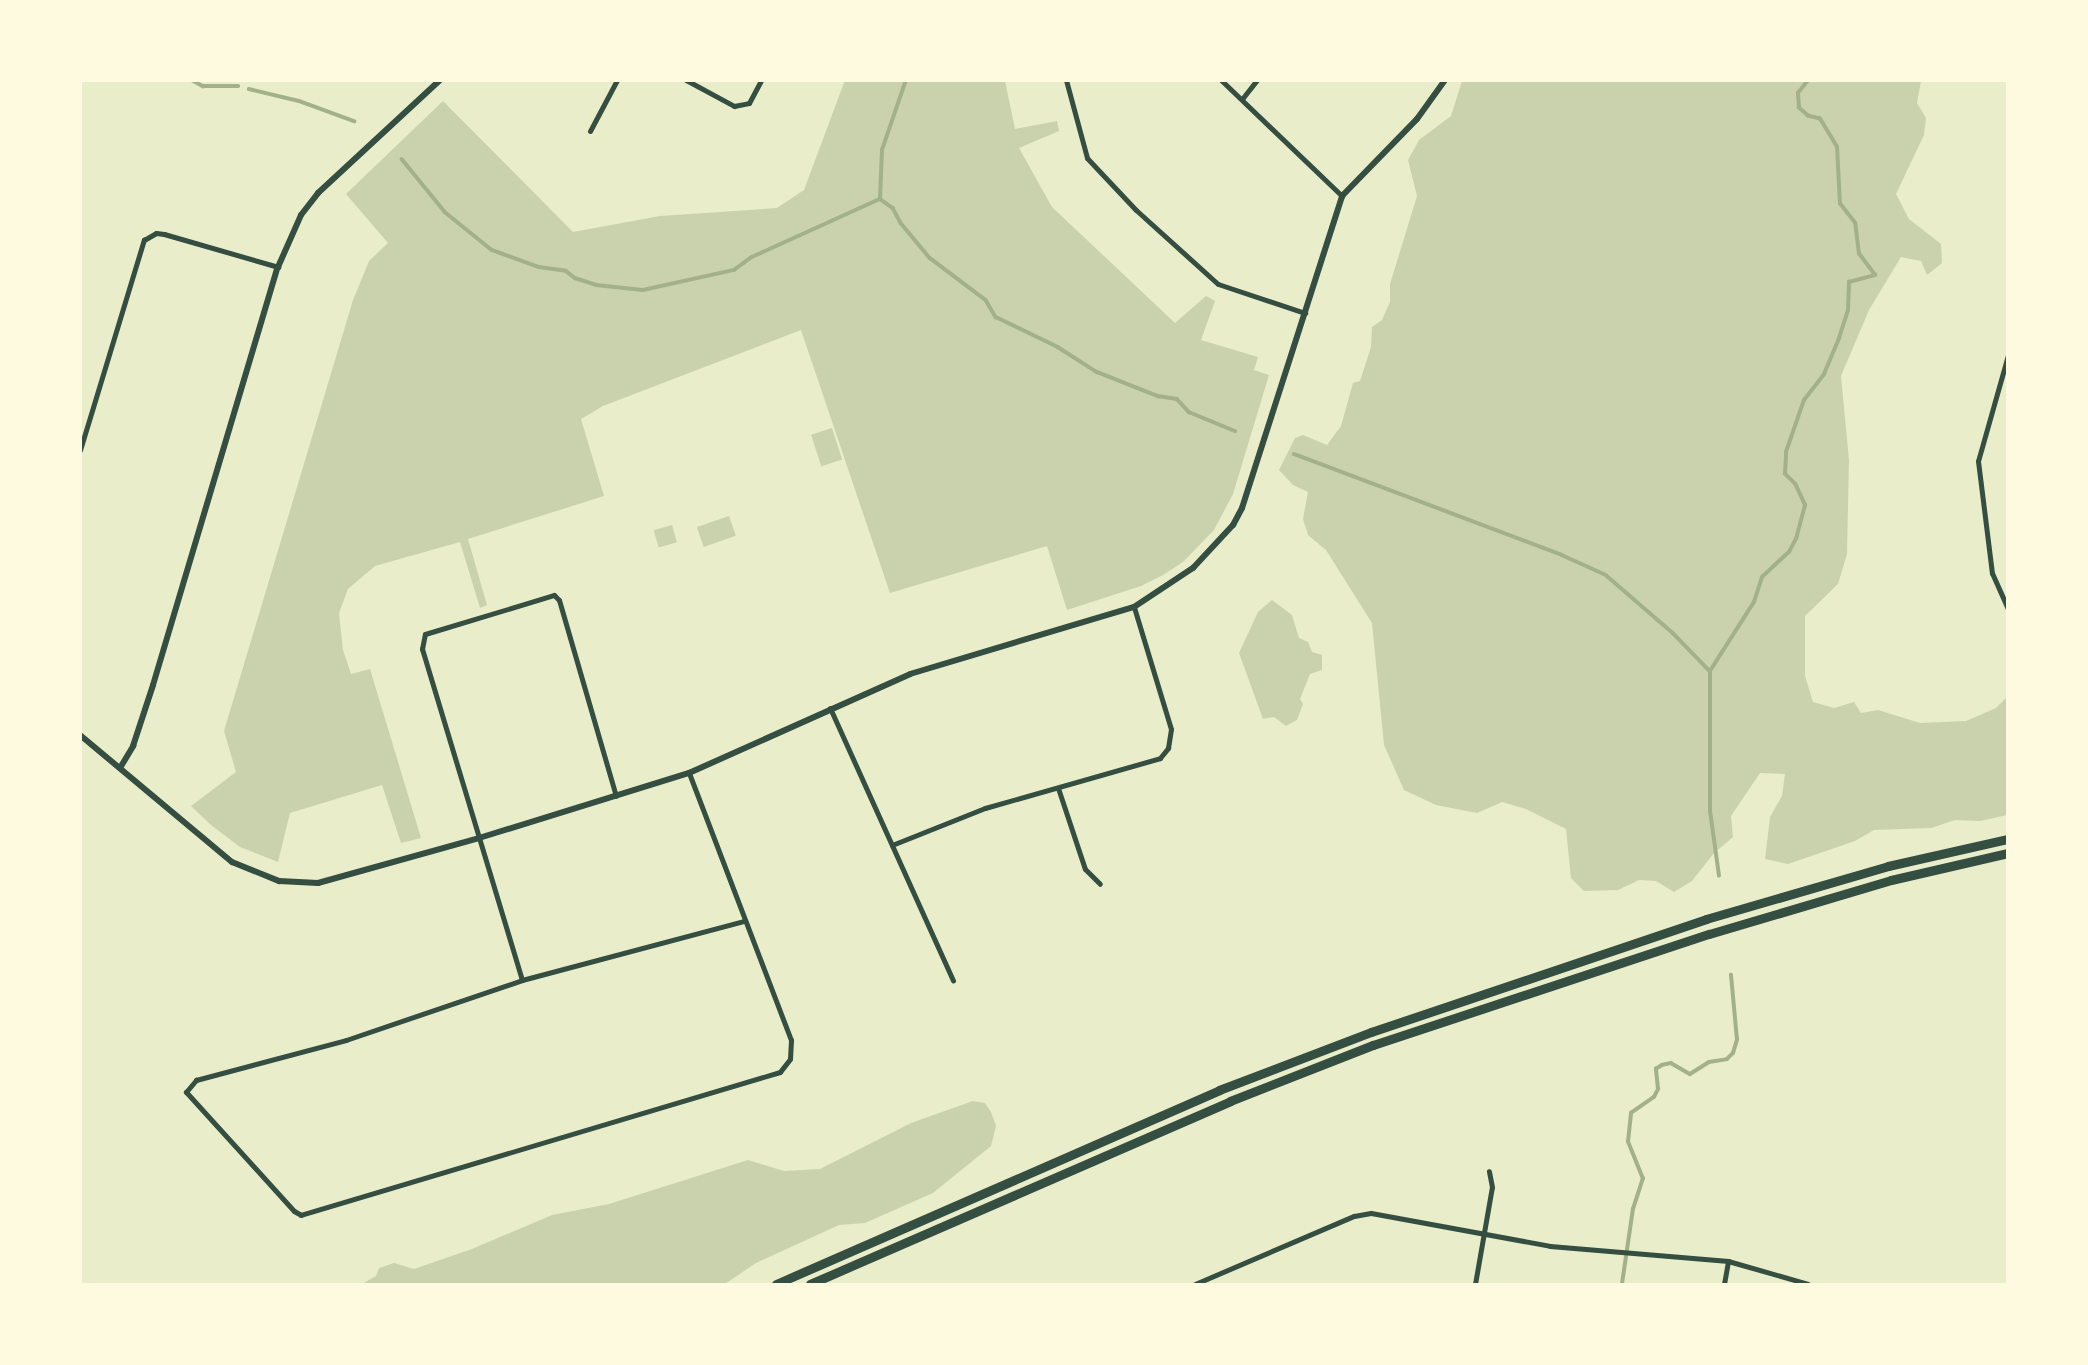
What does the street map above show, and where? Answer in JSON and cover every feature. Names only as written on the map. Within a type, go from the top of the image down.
[{"type":"highway","points":[[776,1284],[1219,1090],[1371,1032],[1706,919],[1888,866],[2007,839]]},
{"type":"highway","points":[[810,1284],[1217,1107],[1373,1045],[1593,970],[1709,934],[1891,880],[2007,853]]},
{"type":"street","points":[[120,768],[133,746],[153,685],[278,267],[301,215],[318,193],[440,80]]},
{"type":"street","points":[[590,131],[617,80]]},
{"type":"street","points":[[686,80],[734,106],[749,103],[761,80]]},
{"type":"street","points":[[1066,80],[1087,158],[1136,210],[1218,284],[1306,313]]},
{"type":"street","points":[[1220,80],[1342,196]]},
{"type":"street","points":[[1241,99],[1257,80]]},
{"type":"street","points":[[80,734],[232,862],[279,881],[305,883],[331,880],[479,838],[689,773],[909,674],[1134,607],[1193,568],[1233,525],[1242,508],[1342,196],[1417,119],[1445,80]]},
{"type":"street","points":[[80,450],[144,240],[156,233],[164,234],[278,267]]},
{"type":"street","points":[[2007,355],[1978,461],[1992,573],[2007,609]]},
{"type":"street","points":[[522,980],[422,649],[425,634],[430,630],[554,595],[559,600],[615,796]]},
{"type":"street","points":[[891,845],[985,808],[1160,758],[1168,748],[1171,729],[1134,607]]},
{"type":"street","points":[[830,708],[953,981]]},
{"type":"street","points":[[689,773],[791,1040],[790,1059],[780,1072],[301,1214],[294,1211],[186,1092],[196,1080],[346,1040],[522,980],[744,921]]},
{"type":"street","points":[[1058,788],[1085,869],[1100,884]]},
{"type":"street","points":[[1475,1284],[1492,1187],[1489,1171]]},
{"type":"street","points":[[1195,1284],[1362,1214],[1550,1246],[1728,1261],[1808,1284]]},
{"type":"street","points":[[1724,1284],[1728,1261]]},
{"type":"green space","points":[[845,80],[1005,81],[1015,129],[1057,121],[1059,131],[1019,148],[1052,207],[1175,323],[1206,296],[1215,301],[1201,340],[1258,357],[1254,370],[1269,375],[1233,494],[1214,530],[1183,562],[1163,575],[1141,586],[1067,610],[1047,546],[890,593],[801,330],[603,406],[581,419],[604,496],[468,539],[487,605],[480,608],[460,542],[375,566],[348,589],[339,613],[343,650],[351,674],[370,669],[421,838],[401,843],[382,785],[290,813],[278,862],[240,847],[211,825],[191,806],[236,772],[224,731],[353,300],[369,261],[388,243],[346,194],[443,101],[573,232],[660,216],[777,208],[804,190]]},
{"type":"green space","points":[[1462,81],[1921,81],[1917,103],[1926,118],[1924,135],[1896,194],[1909,219],[1941,244],[1942,263],[1927,275],[1921,261],[1901,257],[1869,310],[1841,376],[1849,460],[1847,554],[1838,584],[1805,616],[1805,676],[1813,702],[1834,708],[1854,702],[1861,713],[1878,710],[1920,723],[1966,721],[1996,708],[2007,697],[2007,815],[1980,821],[1955,820],[1931,828],[1874,830],[1855,841],[1788,864],[1765,859],[1770,817],[1782,796],[1785,774],[1760,773],[1731,816],[1733,837],[1714,853],[1692,881],[1674,892],[1656,881],[1639,880],[1618,890],[1584,891],[1571,878],[1566,829],[1526,809],[1502,802],[1477,813],[1436,805],[1404,790],[1384,745],[1372,623],[1326,550],[1308,535],[1303,519],[1308,492],[1293,485],[1279,470],[1295,438],[1303,435],[1327,445],[1341,426],[1353,383],[1360,381],[1371,347],[1372,327],[1382,320],[1390,302],[1390,284],[1417,196],[1408,160],[1419,140],[1451,116]]},
{"type":"green space","points":[[832,428],[842,459],[821,466],[811,435]]},
{"type":"green space","points":[[729,516],[736,536],[704,547],[697,527]]},
{"type":"green space","points":[[672,525],[677,542],[659,548],[654,530]]},
{"type":"green space","points":[[1272,600],[1292,615],[1299,638],[1308,642],[1312,652],[1322,655],[1322,670],[1310,674],[1300,699],[1303,704],[1297,720],[1286,726],[1274,717],[1263,719],[1239,653],[1258,612]]},
{"type":"green space","points":[[973,1101],[985,1103],[991,1112],[996,1126],[991,1146],[933,1193],[865,1223],[839,1225],[756,1263],[725,1284],[362,1284],[376,1276],[379,1268],[394,1263],[414,1269],[472,1249],[552,1215],[609,1204],[748,1160],[784,1171],[820,1169],[911,1123]]},
{"type":"waterway","points":[[192,80],[203,86],[238,86]]},
{"type":"waterway","points":[[880,199],[882,150],[906,80]]},
{"type":"waterway","points":[[1719,876],[1710,811],[1710,671],[1754,602],[1762,577],[1789,552],[1796,539],[1805,505],[1795,484],[1785,474],[1786,452],[1804,400],[1824,374],[1839,338],[1848,311],[1849,282],[1875,275],[1859,254],[1855,223],[1840,204],[1837,147],[1820,119],[1808,116],[1799,108],[1798,93],[1808,80]]},
{"type":"waterway","points":[[249,89],[299,101],[354,121]]},
{"type":"waterway","points":[[402,159],[445,212],[492,250],[539,267],[566,271],[575,278],[596,285],[643,290],[734,270],[752,257],[880,199]]},
{"type":"waterway","points":[[880,199],[893,208],[901,223],[930,258],[986,300],[996,317],[1058,347],[1097,372],[1158,396],[1177,399],[1189,412],[1235,431]]},
{"type":"waterway","points":[[1294,454],[1562,555],[1606,575],[1673,633],[1710,671]]},
{"type":"waterway","points":[[1622,1284],[1633,1209],[1643,1179],[1628,1142],[1631,1113],[1654,1097],[1658,1089],[1656,1069],[1662,1065],[1671,1063],[1690,1074],[1709,1062],[1727,1059],[1733,1053],[1737,1040],[1731,975]]}]
